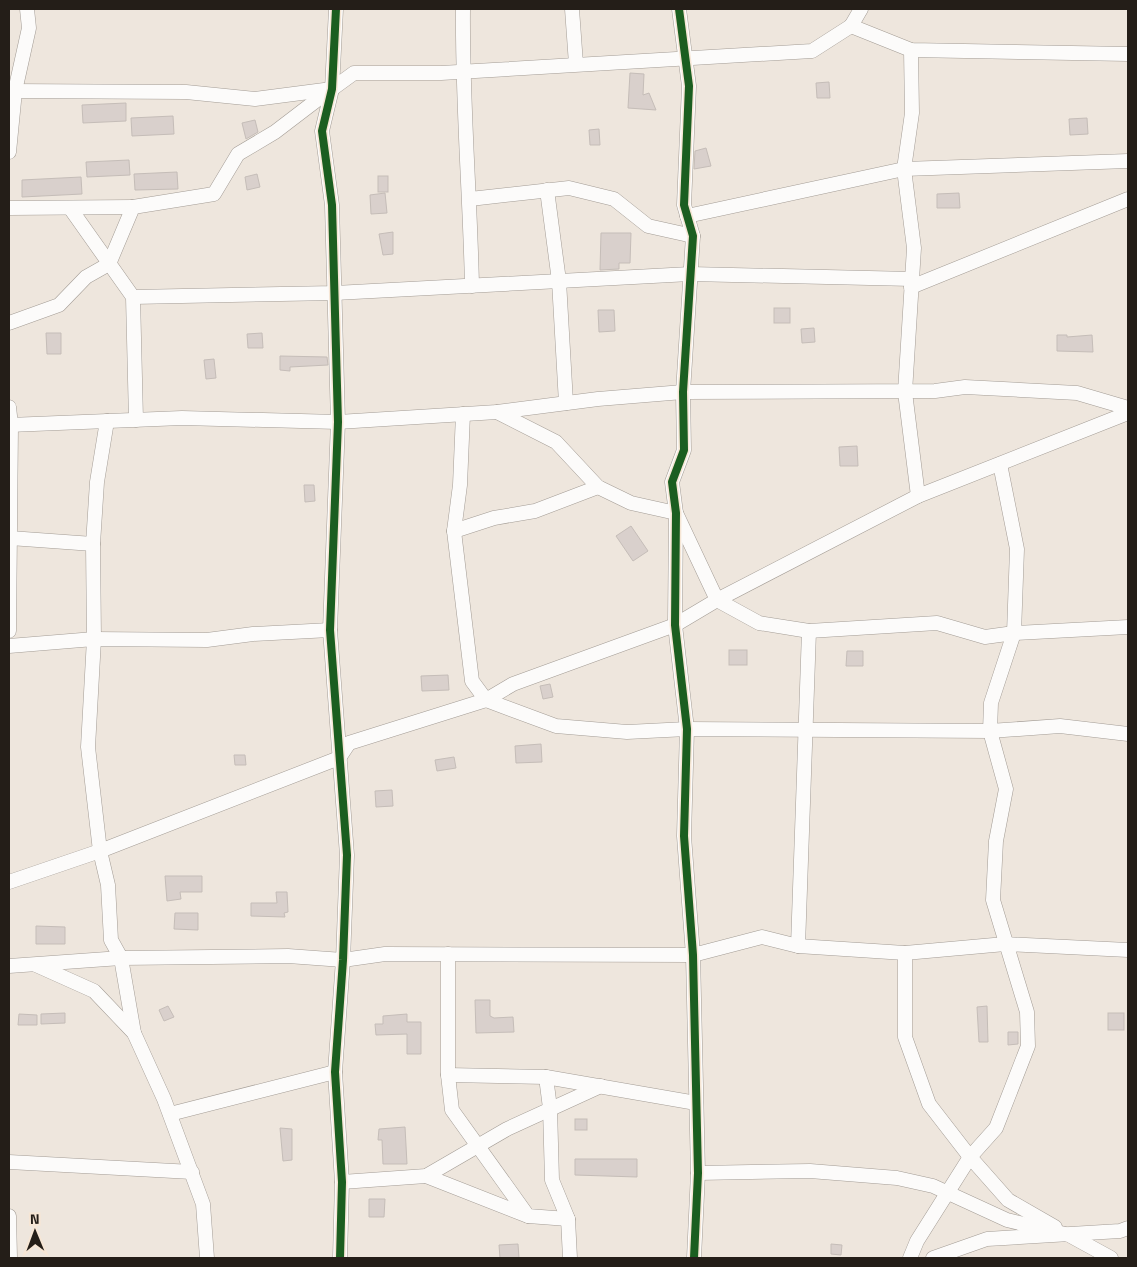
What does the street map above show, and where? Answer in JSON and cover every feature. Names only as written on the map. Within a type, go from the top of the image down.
[{"type":"street","points":[[9,152],[12,91],[29,28],[27,9]]},
{"type":"street","points":[[336,9],[332,89],[322,131],[332,206],[338,422],[330,630],[347,855],[343,960],[335,1072],[342,1182],[340,1258]]},
{"type":"street","points":[[462,9],[462,72],[470,198],[472,286]]},
{"type":"street","points":[[572,9],[576,64]]},
{"type":"street","points":[[679,9],[689,86],[684,205],[692,236],[683,392],[684,450],[672,482],[676,513],[675,625],[687,730],[684,836],[693,956],[698,1173],[694,1258]]},
{"type":"street","points":[[9,208],[133,207],[214,194],[238,154],[275,132],[354,73],[462,72],[684,57],[812,51],[851,26],[861,9]]},
{"type":"street","points":[[851,26],[911,50],[1128,54]]},
{"type":"street","points":[[911,50],[912,113],[904,168],[914,248],[905,392],[918,496]]},
{"type":"street","points":[[12,91],[186,92],[255,99],[332,89]]},
{"type":"street","points":[[687,216],[904,168],[1128,161]]},
{"type":"street","points":[[470,198],[569,188],[614,199],[648,226],[692,236]]},
{"type":"street","points":[[547,190],[558,281],[566,403]]},
{"type":"street","points":[[133,297],[335,293],[690,274],[912,283],[1128,199]]},
{"type":"street","points":[[9,323],[59,305],[86,278],[109,264],[133,207]]},
{"type":"street","points":[[70,208],[133,297],[136,420]]},
{"type":"street","points":[[10,425],[182,418],[338,422],[497,412],[566,403],[683,392],[936,392],[965,387],[1077,393],[1128,408]]},
{"type":"street","points":[[9,407],[9,631]]},
{"type":"street","points":[[497,412],[556,442],[598,487],[631,503],[676,513]]},
{"type":"street","points":[[463,414],[460,485],[454,531],[472,681],[486,700],[556,726],[627,732],[687,730],[990,731],[1060,726],[1128,734]]},
{"type":"street","points":[[9,882],[100,851],[339,758],[349,743],[486,700],[513,684],[675,625],[717,600],[918,496],[1128,414]]},
{"type":"street","points":[[107,421],[97,482],[93,544],[94,640],[88,747],[100,851],[108,885],[111,940],[121,958],[134,1033],[170,1114],[204,1204],[207,1258]]},
{"type":"street","points":[[910,1258],[917,1241],[946,1193],[970,1157],[996,1128],[1028,1046],[1027,1012],[1005,944],[994,900],[996,841],[1006,789],[990,731],[991,704],[1014,632],[1017,549],[1000,464]]},
{"type":"street","points":[[454,531],[494,518],[535,511],[598,487]]},
{"type":"street","points":[[676,513],[717,600],[759,623],[809,631],[936,623],[985,636],[1014,632],[1128,627]]},
{"type":"street","points":[[10,538],[93,544]]},
{"type":"street","points":[[9,646],[94,640],[207,640],[252,634],[330,630]]},
{"type":"street","points":[[798,946],[809,631]]},
{"type":"street","points":[[9,966],[121,958],[288,956],[343,960],[385,954],[693,956],[762,937],[798,946],[906,953],[1005,944],[1128,950]]},
{"type":"street","points":[[906,953],[905,1037],[929,1104],[970,1157],[1008,1200],[1111,1258]]},
{"type":"street","points":[[448,954],[448,1075],[452,1110],[528,1216]]},
{"type":"street","points":[[34,964],[94,990],[134,1033]]},
{"type":"street","points":[[170,1114],[335,1072]]},
{"type":"street","points":[[448,1075],[546,1077],[696,1103]]},
{"type":"street","points":[[546,1077],[550,1108],[552,1180],[568,1219],[570,1258]]},
{"type":"street","points":[[426,1176],[477,1145],[550,1108],[601,1086]]},
{"type":"street","points":[[9,1162],[192,1172]]},
{"type":"street","points":[[698,1173],[810,1171],[897,1178],[933,1186],[1007,1220],[1069,1235]]},
{"type":"street","points":[[342,1182],[426,1176],[528,1216],[568,1219]]},
{"type":"street","points":[[9,1216],[10,1258]]},
{"type":"street","points":[[933,1258],[987,1239],[1069,1235],[1120,1231],[1128,1228]]},
{"type":"building","points":[[630,73],[644,74],[643,95],[649,93],[656,110],[628,108]]},
{"type":"building","points":[[829,82],[830,98],[817,98],[816,83]]},
{"type":"building","points":[[126,103],[126,121],[83,123],[82,105]]},
{"type":"building","points":[[173,116],[174,134],[132,136],[131,118]]},
{"type":"building","points":[[1087,118],[1088,134],[1070,135],[1069,119]]},
{"type":"building","points":[[255,120],[258,132],[246,139],[242,123]]},
{"type":"building","points":[[599,129],[600,145],[590,145],[589,130]]},
{"type":"building","points":[[706,148],[711,166],[694,169],[695,151]]},
{"type":"building","points":[[129,160],[130,175],[87,177],[86,162]]},
{"type":"building","points":[[177,172],[178,189],[135,190],[134,174]]},
{"type":"building","points":[[257,174],[260,187],[247,190],[245,177]]},
{"type":"building","points":[[378,176],[388,176],[388,192],[378,192]]},
{"type":"building","points":[[81,177],[82,194],[22,197],[22,180]]},
{"type":"building","points":[[385,193],[387,213],[371,214],[370,195]]},
{"type":"building","points":[[959,193],[960,208],[937,208],[937,194]]},
{"type":"building","points":[[393,232],[393,254],[383,255],[379,234]]},
{"type":"building","points":[[601,233],[631,233],[630,263],[619,263],[619,269],[600,270]]},
{"type":"building","points":[[774,308],[790,308],[790,323],[774,323]]},
{"type":"building","points":[[598,310],[614,310],[615,331],[599,332]]},
{"type":"building","points":[[814,328],[815,342],[802,343],[801,329]]},
{"type":"building","points":[[46,333],[61,333],[61,354],[47,354]]},
{"type":"building","points":[[262,333],[263,348],[248,348],[247,334]]},
{"type":"building","points":[[1057,335],[1067,335],[1067,337],[1092,335],[1093,352],[1057,351]]},
{"type":"building","points":[[280,356],[327,357],[328,365],[290,367],[290,371],[280,370]]},
{"type":"building","points":[[214,359],[216,378],[206,379],[204,360]]},
{"type":"building","points":[[857,446],[858,466],[840,466],[839,447]]},
{"type":"building","points":[[304,485],[314,485],[315,501],[305,502]]},
{"type":"building","points":[[631,526],[648,551],[633,561],[616,536]]},
{"type":"building","points":[[729,650],[747,650],[747,665],[729,665]]},
{"type":"building","points":[[847,651],[863,651],[863,666],[846,666]]},
{"type":"building","points":[[448,675],[449,690],[422,691],[421,676]]},
{"type":"building","points":[[550,684],[553,697],[543,699],[540,686]]},
{"type":"building","points":[[541,744],[542,762],[516,763],[515,746]]},
{"type":"building","points":[[234,755],[245,755],[246,765],[235,765]]},
{"type":"building","points":[[454,757],[456,768],[437,771],[435,760]]},
{"type":"building","points":[[392,790],[393,806],[376,807],[375,791]]},
{"type":"building","points":[[165,876],[202,876],[202,892],[180,892],[181,899],[167,901]]},
{"type":"building","points":[[276,892],[287,892],[288,912],[284,913],[285,917],[251,916],[251,903],[277,903]]},
{"type":"building","points":[[175,913],[198,913],[198,930],[174,929]]},
{"type":"building","points":[[36,926],[65,927],[65,944],[36,944]]},
{"type":"building","points":[[475,1000],[490,1000],[490,1016],[494,1018],[513,1017],[514,1032],[476,1033]]},
{"type":"building","points":[[168,1006],[174,1017],[164,1021],[159,1010]]},
{"type":"building","points":[[987,1006],[988,1042],[979,1042],[977,1007]]},
{"type":"building","points":[[65,1013],[65,1023],[41,1024],[41,1014]]},
{"type":"building","points":[[1108,1013],[1124,1013],[1124,1030],[1108,1030]]},
{"type":"building","points":[[19,1014],[37,1015],[37,1025],[18,1025]]},
{"type":"building","points":[[407,1014],[407,1022],[421,1022],[421,1054],[407,1054],[407,1034],[376,1035],[375,1024],[383,1024],[383,1016]]},
{"type":"building","points":[[1008,1032],[1018,1032],[1018,1044],[1008,1045]]},
{"type":"building","points":[[575,1119],[587,1119],[587,1130],[575,1130]]},
{"type":"building","points":[[405,1127],[407,1164],[383,1164],[382,1140],[378,1140],[379,1129]]},
{"type":"building","points":[[280,1128],[292,1129],[292,1160],[283,1161]]},
{"type":"building","points":[[575,1159],[637,1159],[637,1177],[575,1175]]},
{"type":"building","points":[[369,1199],[385,1199],[384,1217],[369,1217]]},
{"type":"building","points":[[518,1244],[519,1258],[500,1258],[499,1245]]},
{"type":"building","points":[[831,1244],[842,1245],[841,1255],[831,1254]]},
{"type":"cycle path","points":[[336,9],[332,89],[322,131],[332,205],[338,422],[330,630],[347,855],[343,960],[335,1072],[342,1182],[340,1258]]},
{"type":"cycle path","points":[[679,9],[689,86],[684,205],[693,236],[683,392],[684,450],[672,482],[676,513],[675,625],[687,729],[684,836],[693,955],[698,1173],[694,1258]]}]
